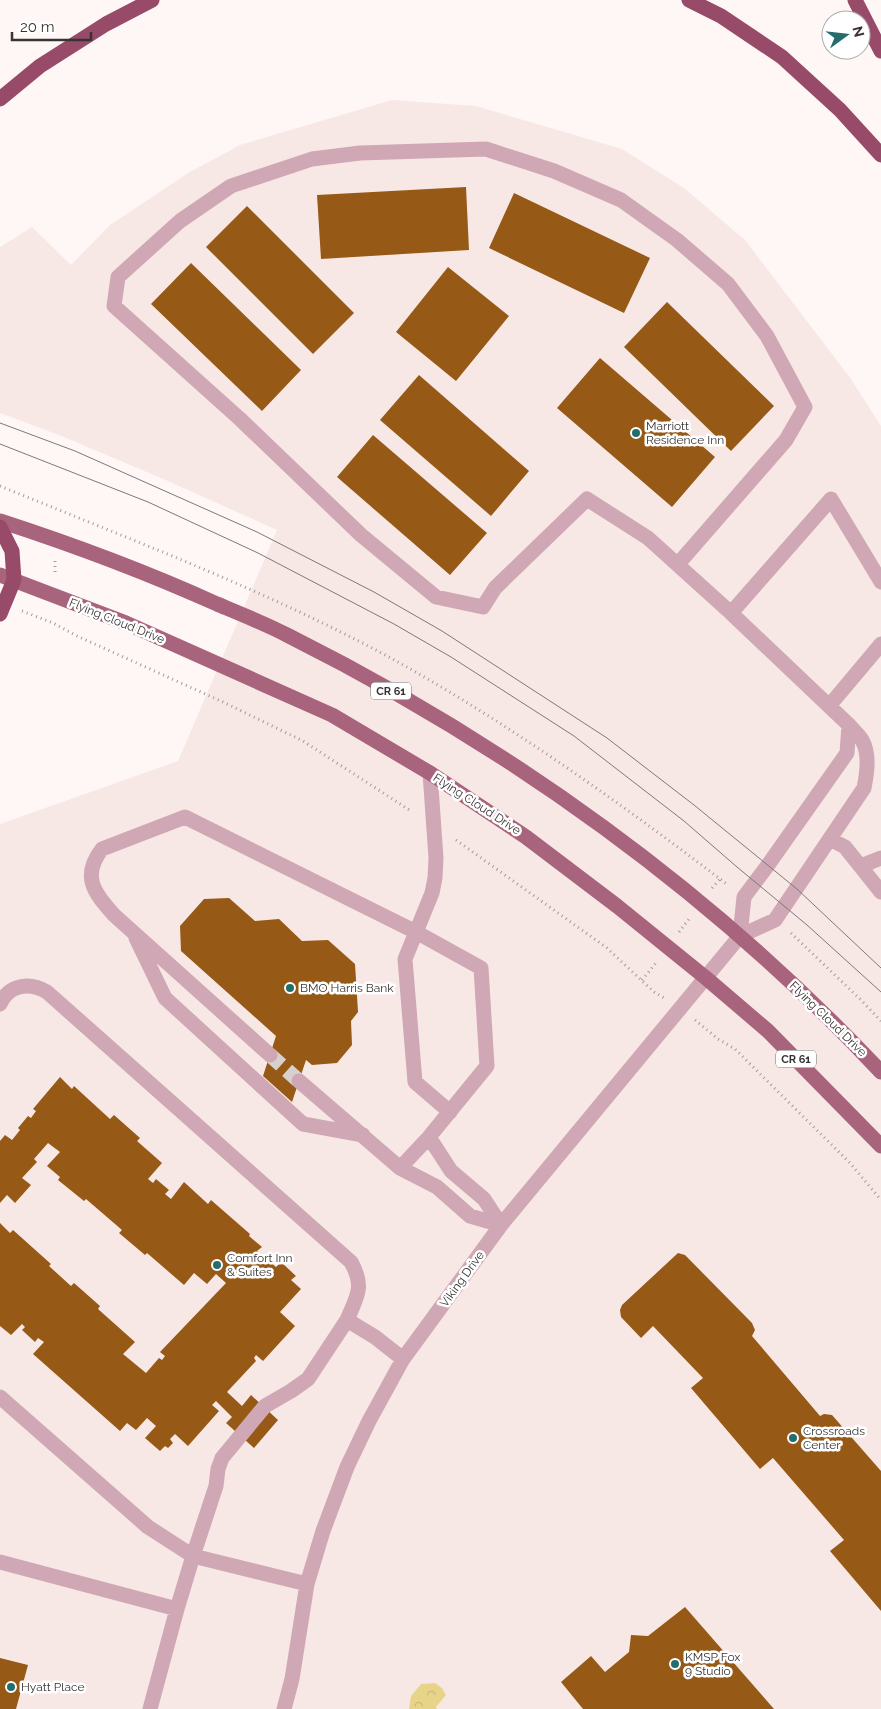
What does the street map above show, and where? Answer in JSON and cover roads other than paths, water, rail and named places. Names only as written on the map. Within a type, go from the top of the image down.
[{"type":"highway","points":[[0,99],[40,66],[106,24],[152,0]]},
{"type":"highway","points":[[689,0],[721,16],[782,57],[840,110],[881,155]]},
{"type":"highway","points":[[855,0],[881,51]]},
{"type":"highway","points":[[0,527],[12,551],[2,609]]},
{"type":"main road","name":"Flying Cloud Drive","points":[[0,521],[117,561],[287,635],[452,726],[548,788],[640,854],[740,936],[820,1010],[881,1072]]},
{"type":"main road","name":"Flying Cloud Drive","points":[[7,578],[126,623],[332,715],[430,773],[526,837],[617,906],[706,978],[768,1031],[881,1146]]},
{"type":"street","points":[[678,564],[786,440],[805,407],[767,336],[728,284],[677,240],[621,200],[554,171],[486,149],[360,153],[312,159],[231,186],[180,221],[118,277],[114,306],[240,419],[361,535],[436,596],[483,607],[496,588],[587,499],[648,538],[731,613],[849,725],[862,740],[867,774],[864,788],[775,920],[740,936]]},
{"type":"street","points":[[731,613],[831,499],[881,582]]},
{"type":"street","points":[[829,706],[881,644]]},
{"type":"street","points":[[740,936],[744,897],[847,753],[849,725]]},
{"type":"street","points":[[430,773],[436,858],[435,878],[432,893],[405,959],[415,1082],[450,1112]]},
{"type":"street","points":[[270,1055],[114,914],[97,896],[92,884],[91,873],[94,859],[102,849],[185,817],[416,932],[481,968],[487,1066],[429,1137],[400,1168]]},
{"type":"street","points":[[830,839],[845,846],[881,892]]},
{"type":"street","points":[[861,866],[881,858]]},
{"type":"street","points":[[132,930],[165,998],[303,1124],[363,1135]]},
{"type":"street","name":"Viking Drive","points":[[284,1709],[292,1679],[307,1584],[323,1531],[347,1467],[369,1421],[403,1359],[501,1225],[740,936]]},
{"type":"street","points":[[0,1004],[3,997],[10,990],[20,987],[38,986],[47,992],[351,1262],[360,1284],[358,1294],[347,1320],[308,1379],[264,1406],[222,1458],[218,1469],[216,1486],[177,1609],[150,1709]]},
{"type":"street","points":[[299,1081],[400,1168],[437,1187],[470,1216],[501,1225]]},
{"type":"street","points":[[429,1137],[442,1160],[451,1171],[484,1199],[501,1225]]},
{"type":"street","points":[[347,1320],[375,1337],[403,1359]]},
{"type":"street","points":[[0,1398],[148,1527],[193,1556],[307,1584]]},
{"type":"street","points":[[0,1562],[177,1609]]},
{"type":"street","name":"Viking Drive","points":[[292,1679],[296,1709]]},
{"type":"tunnel","points":[[270,1055],[299,1081]]},
{"type":"tram line","points":[[0,423],[75,451],[257,532],[374,592],[442,631],[607,738],[694,805],[797,889],[881,968]]},
{"type":"tram line","points":[[0,444],[148,502],[258,553],[394,624],[451,657],[574,736],[684,821],[807,925],[881,992]]},
{"type":"place","name":"Marriott Residence Inn","points":[[636,433]]},
{"type":"place","name":"BMO Harris Bank","points":[[290,988]]},
{"type":"place","name":"Comfort Inn & Suites","points":[[217,1265]]},
{"type":"place","name":"Crossroads Center","points":[[793,1438]]},
{"type":"place","name":"KMSP Fox 9 Studio","points":[[675,1664]]},
{"type":"place","name":"Hyatt Place","points":[[11,1687]]}]
